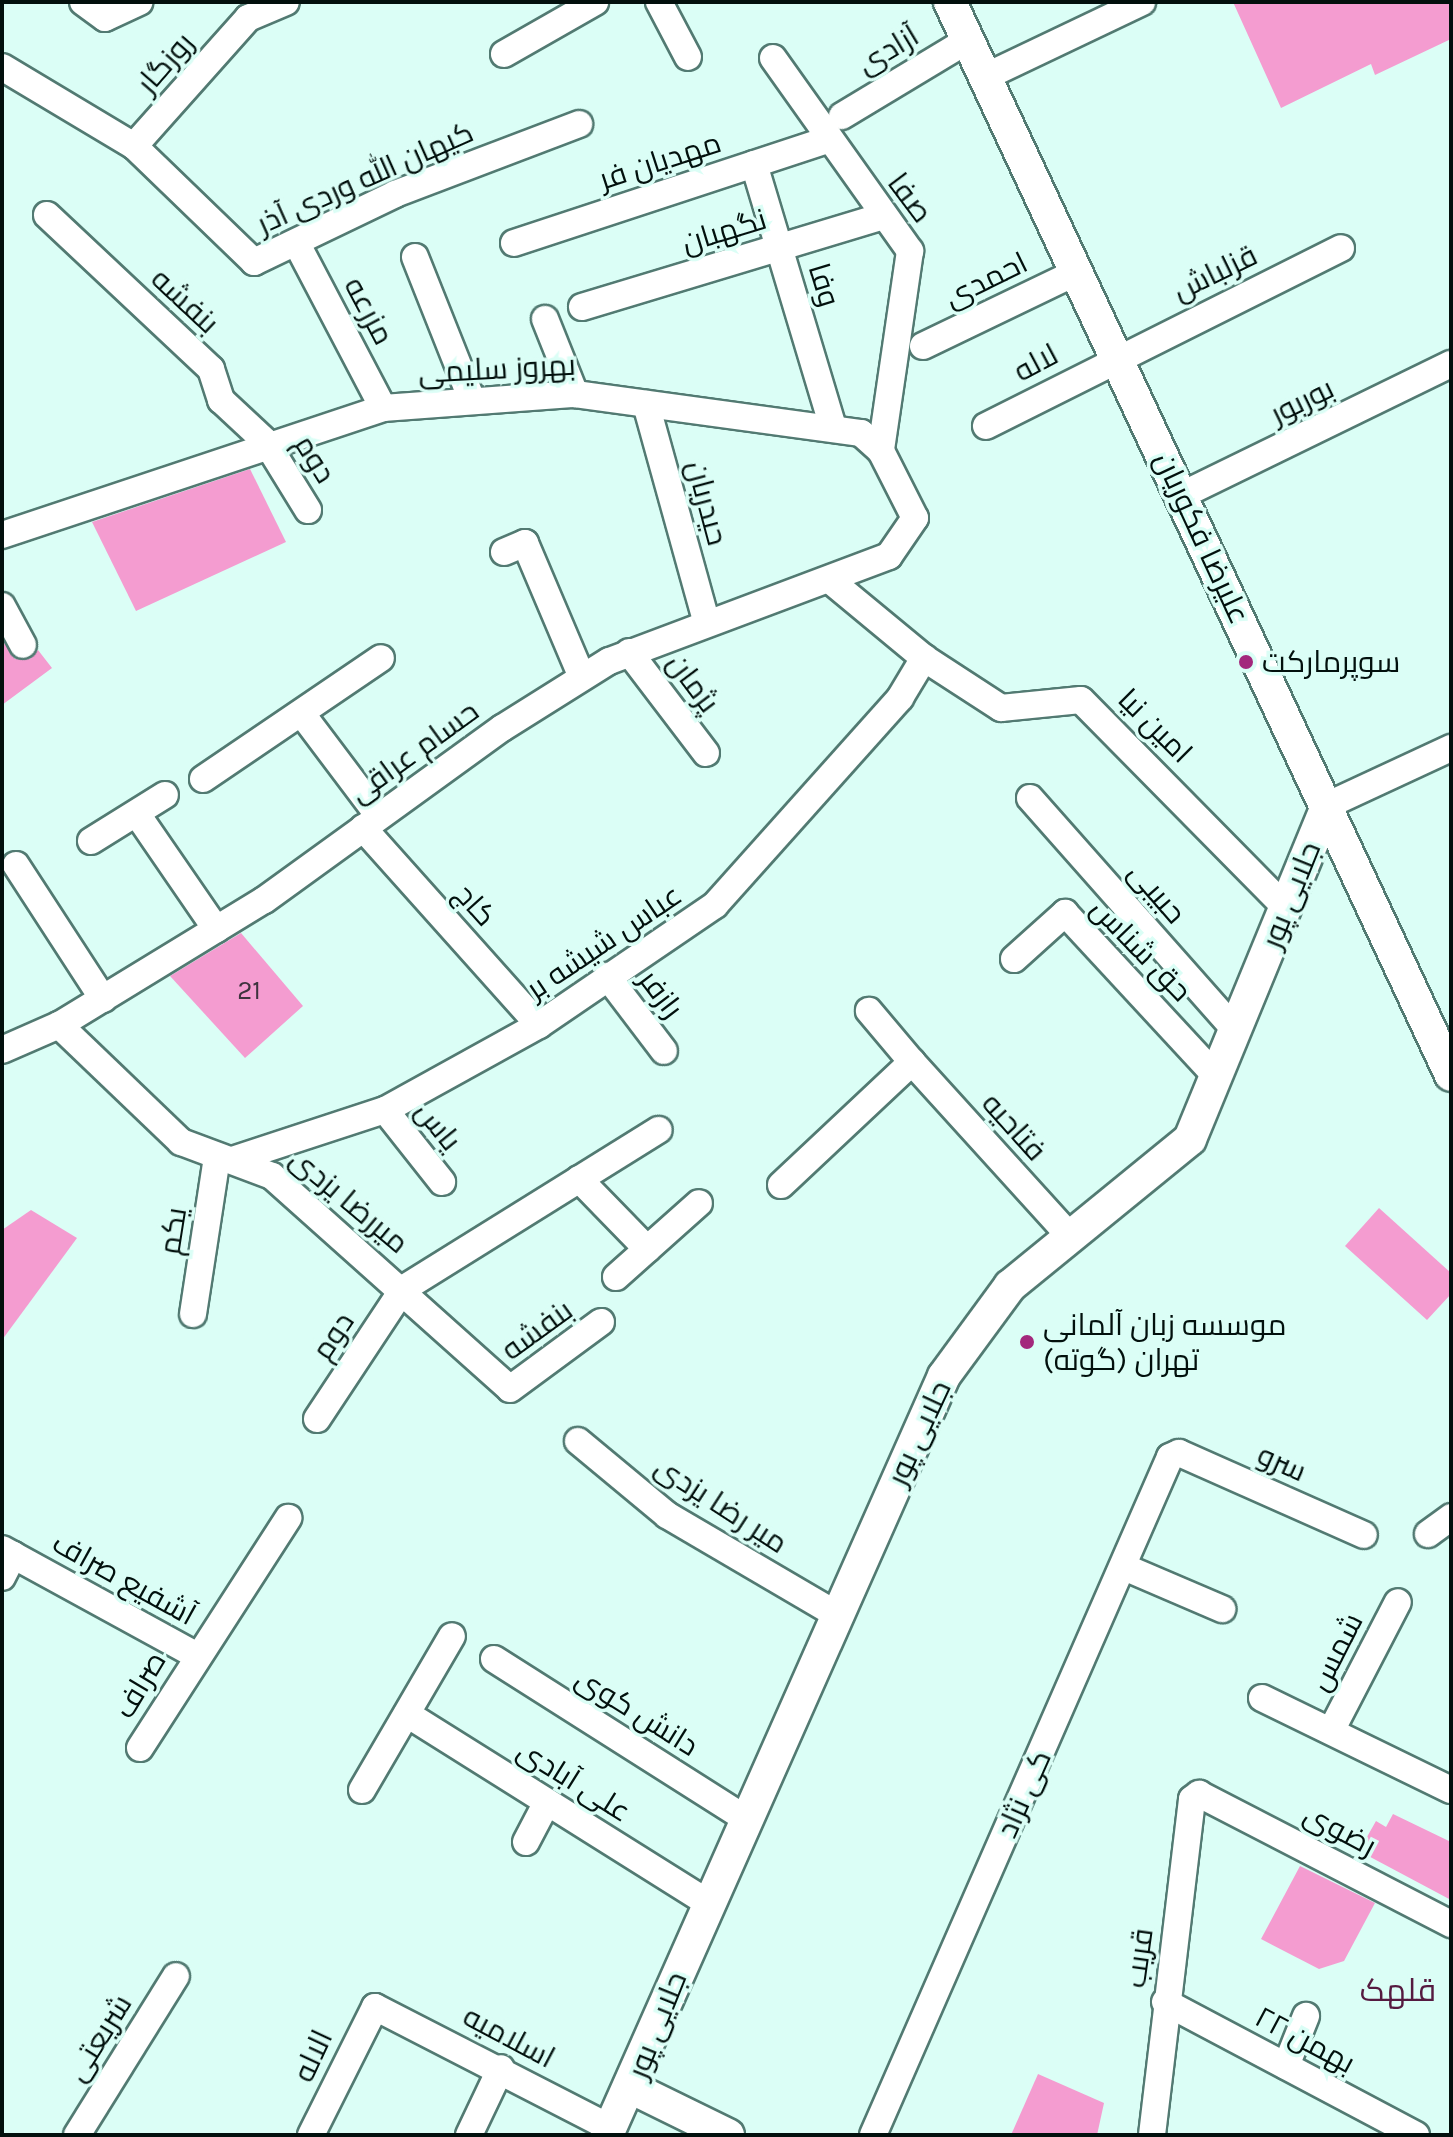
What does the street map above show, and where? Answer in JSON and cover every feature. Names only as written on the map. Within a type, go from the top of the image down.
[{"type":"street","points":[[83,2],[105,18],[133,6]]},
{"type":"street","name":"روزگار","points":[[134,146],[248,18],[286,2]]},
{"type":"street","points":[[504,54],[595,2]]},
{"type":"street","points":[[659,2],[688,57]]},
{"type":"street","name":"علیرضا فکوریان","points":[[950,2],[1328,805],[1451,1075]]},
{"type":"street","points":[[985,77],[1142,2]]},
{"type":"street","name":"آزادی","points":[[842,116],[968,40]]},
{"type":"street","name":"صفا","points":[[773,58],[827,140],[910,251],[881,451]]},
{"type":"street","name":"کیهان الله وردی آذر","points":[[2,67],[134,146],[243,255],[263,261],[395,194],[579,124]]},
{"type":"street","name":"مهدیان فر","points":[[514,243],[827,140]]},
{"type":"street","name":"وفا","points":[[754,164],[832,424]]},
{"type":"street","name":"بنفشه","points":[[47,215],[211,369],[221,400],[266,442]]},
{"type":"street","name":"نگهبان","points":[[582,307],[883,216]]},
{"type":"street","name":"مزرعه","points":[[297,244],[383,408]]},
{"type":"street","name":"قزلباش","points":[[1116,356],[1341,248]]},
{"type":"street","points":[[415,257],[472,400]]},
{"type":"street","name":"احمدی","points":[[923,346],[1077,272]]},
{"type":"street","points":[[545,319],[575,394]]},
{"type":"street","name":"لاله","points":[[986,426],[1116,356]]},
{"type":"street","name":"بوربور","points":[[1182,495],[1451,364]]},
{"type":"street","name":"بهروز سلیمی","points":[[2,535],[266,442],[383,408],[575,394],[832,424],[868,436],[881,451],[915,518],[889,556]]},
{"type":"street","name":"حیدریان","points":[[646,404],[706,620]]},
{"type":"street","name":"دوم","points":[[266,442],[308,510]]},
{"type":"street","points":[[504,552],[525,543],[582,677]]},
{"type":"street","name":"حسام عراقی","points":[[2,1050],[59,1025],[216,929],[582,677],[629,652],[706,620],[831,581],[889,556]]},
{"type":"street","name":"امین نیا","points":[[831,581],[924,658],[1011,712],[1081,700],[1286,908]]},
{"type":"street","points":[[2,606],[23,645]]},
{"type":"street","name":"پژمان","points":[[629,652],[706,753]]},
{"type":"street","points":[[203,779],[381,658]]},
{"type":"street","name":"عباس شیشه بر","points":[[224,1158],[385,1110],[539,1025],[732,890],[774,832],[900,698],[924,658]]},
{"type":"street","name":"کاج","points":[[302,714],[371,822],[539,1025]]},
{"type":"street","points":[[1328,805],[1451,748]]},
{"type":"street","points":[[91,841],[165,795]]},
{"type":"street","name":"حبیبی","points":[[1030,798],[1235,1030]]},
{"type":"street","name":"جلایی پور","points":[[608,2132],[632,2088],[707,1902],[944,1376],[1010,1286],[1069,1235],[1178,1156],[1216,1076],[1328,805]]},
{"type":"street","points":[[137,814],[216,929]]},
{"type":"street","points":[[16,865],[103,999]]},
{"type":"street","name":"حق شناس","points":[[1014,959],[1065,913],[1216,1076]]},
{"type":"street","name":"رازفر","points":[[607,976],[664,1051]]},
{"type":"street","name":"فتاحیه","points":[[869,1011],[1069,1235]]},
{"type":"street","name":"میررضا یزدی","points":[[59,1025],[181,1142],[272,1176],[403,1289],[510,1389]]},
{"type":"street","points":[[781,1185],[912,1062]]},
{"type":"street","name":"یاس","points":[[385,1110],[442,1182]]},
{"type":"street","points":[[403,1289],[658,1130]]},
{"type":"street","name":"یکم","points":[[193,1314],[224,1158]]},
{"type":"street","points":[[579,1179],[647,1249]]},
{"type":"street","points":[[616,1277],[699,1203]]},
{"type":"street","name":"دوم","points":[[317,1419],[403,1289]]},
{"type":"street","name":"بنفشه","points":[[510,1389],[601,1322]]},
{"type":"street","name":"میر رضا یزدی","points":[[578,1441],[667,1515],[836,1614]]},
{"type":"street","name":"سرو","points":[[1174,1453],[1364,1535]]},
{"type":"street","name":"کی نژاد","points":[[873,2135],[1174,1453]]},
{"type":"street","points":[[1428,1534],[1451,1517]]},
{"type":"street","name":"آشفیع صراف","points":[[6,1560],[196,1655],[288,1518]]},
{"type":"street","points":[[1124,1567],[1222,1609]]},
{"type":"street","name":"شمس","points":[[1331,1731],[1398,1602]]},
{"type":"street","points":[[362,1790],[452,1636]]},
{"type":"street","name":"صراف","points":[[140,1748],[196,1655]]},
{"type":"street","name":"دانش کوی","points":[[494,1659],[745,1818]]},
{"type":"street","name":"شمس","points":[[1262,1698],[1451,1790]]},
{"type":"street","name":"علی آبادی","points":[[407,1714],[707,1902]]},
{"type":"street","name":"رضوی","points":[[1199,1794],[1451,1924]]},
{"type":"street","name":"قریب","points":[[1152,2135],[1165,2002],[1192,1799],[1199,1794]]},
{"type":"street","points":[[526,1842],[547,1802]]},
{"type":"street","name":"شریعتی","points":[[77,2135],[176,1976]]},
{"type":"street","name":"۲۲ بهمن","points":[[1165,2002],[1416,2135]]},
{"type":"street","name":"اسلامیه","points":[[375,2007],[501,2068],[608,2132]]},
{"type":"street","name":"الاله","points":[[311,2135],[375,2007]]},
{"type":"street","points":[[1286,2066],[1306,2016]]},
{"type":"street","points":[[469,2135],[501,2068]]},
{"type":"street","points":[[632,2088],[728,2135]]},
{"type":"building","points":[[1233,2],[1451,2],[1451,39],[1375,75],[1371,64],[1281,108]]},
{"type":"building","points":[[250,469],[286,542],[136,611],[92,522]]},
{"type":"building","points":[[2,640],[15,659],[30,659],[38,650],[52,668],[2,705]]},
{"type":"building","points":[[241,933],[303,1006],[245,1058],[170,976]]},
{"type":"building","points":[[1379,1208],[1451,1273],[1451,1294],[1427,1320],[1345,1246]]},
{"type":"building","points":[[31,1210],[77,1238],[2,1340],[2,1230]]},
{"type":"building","points":[[1393,1814],[1451,1842],[1451,1900],[1359,1851],[1376,1821],[1386,1827]]},
{"type":"building","points":[[1300,1866],[1375,1903],[1344,1961],[1319,1969],[1261,1939]]},
{"type":"building","points":[[1038,2074],[1104,2103],[1097,2135],[1011,2135]]},
{"type":"place","name":"سوپرمارکت","points":[[1246,662]]},
{"type":"place","name":"موسسه زبان آلمانی تهران (گوته)","points":[[1027,1342]]},
{"type":"district","name":"قلهک","points":[[1398,1991]]}]
